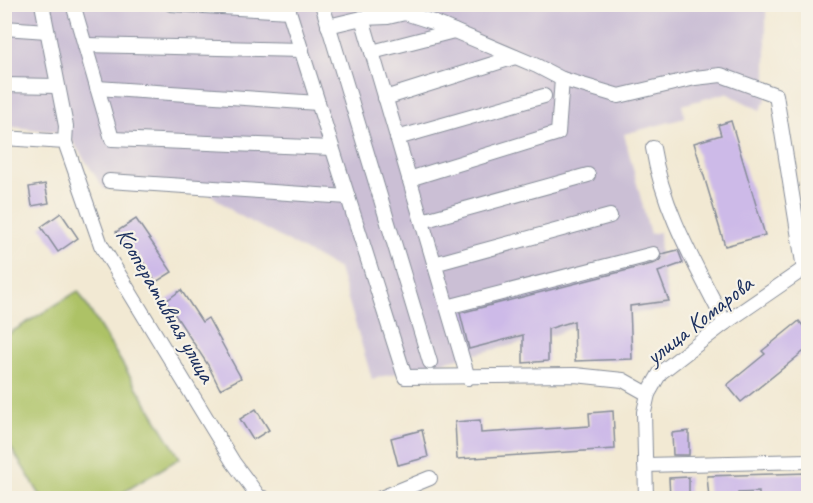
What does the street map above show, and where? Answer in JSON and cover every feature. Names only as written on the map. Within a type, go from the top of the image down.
[{"type":"street","name":"Кооперативная улица","points":[[42,4],[66,126],[65,142],[101,245],[233,462],[259,496],[264,498]]},
{"type":"street","points":[[73,4],[112,139],[332,148]]},
{"type":"street","points":[[171,4],[289,11],[405,377],[575,375],[623,380],[648,394]]},
{"type":"street","points":[[322,4],[430,362]]},
{"type":"street","points":[[328,26],[362,18],[388,17],[405,13],[454,31],[562,79],[619,96],[695,78],[721,75],[776,95],[806,267]]},
{"type":"street","points":[[362,18],[468,378]]},
{"type":"street","points":[[4,28],[47,31]]},
{"type":"street","points":[[372,52],[454,31]]},
{"type":"street","points":[[85,45],[302,50]]},
{"type":"street","points":[[385,98],[515,57]]},
{"type":"street","points":[[410,179],[558,133],[562,79]]},
{"type":"street","points":[[4,85],[57,86]]},
{"type":"street","points":[[97,88],[318,103]]},
{"type":"street","points":[[397,138],[544,96]]},
{"type":"street","points":[[4,138],[65,142]]},
{"type":"street","points":[[653,148],[658,176],[685,245],[725,323]]},
{"type":"street","points":[[422,220],[588,175]]},
{"type":"street","points":[[109,181],[348,197]]},
{"type":"street","points":[[434,264],[610,216]]},
{"type":"street","points":[[447,307],[653,254]]},
{"type":"street","name":"улица Комарова","points":[[646,498],[644,412],[648,394],[660,373],[725,323],[806,267]]},
{"type":"street","points":[[645,465],[808,461]]},
{"type":"street","points":[[381,498],[430,478]]},
{"type":"shaded area","points":[[5,5],[766,5],[766,100],[760,110],[726,93],[682,105],[685,118],[624,134],[650,234],[659,232],[660,255],[670,309],[593,318],[554,335],[372,379],[339,269],[235,213],[209,193],[145,180],[104,189],[67,133],[5,126]]},
{"type":"green space","points":[[78,291],[180,458],[114,498],[42,498],[5,438],[5,336]]},
{"type":"building","points":[[731,121],[765,235],[725,246],[694,143],[721,135],[718,125]]},
{"type":"building","points":[[45,184],[49,203],[32,206],[29,187]]},
{"type":"building","points":[[61,213],[78,238],[58,252],[41,227]]},
{"type":"building","points":[[136,219],[172,272],[156,282],[138,254],[133,258],[116,232]]},
{"type":"building","points":[[678,250],[683,263],[658,272],[669,301],[630,306],[632,359],[575,361],[574,321],[548,329],[548,361],[523,363],[523,335],[469,349],[460,313],[655,263],[660,260],[662,254]]},
{"type":"building","points":[[181,290],[202,322],[208,318],[241,378],[220,389],[208,365],[166,301]]},
{"type":"building","points":[[799,321],[808,332],[808,348],[741,402],[727,385],[765,354],[762,351]]},
{"type":"building","points":[[256,409],[269,430],[253,440],[240,419]]},
{"type":"building","points":[[613,411],[615,449],[457,459],[455,422],[480,420],[481,433],[590,426],[589,413]]},
{"type":"building","points":[[422,430],[428,457],[398,465],[391,438]]},
{"type":"building","points":[[689,431],[689,455],[673,455],[672,433]]},
{"type":"building","points":[[808,473],[808,498],[759,498],[759,492],[738,493],[738,498],[709,498],[707,476]]},
{"type":"building","points":[[689,477],[689,498],[670,498],[669,478]]}]
